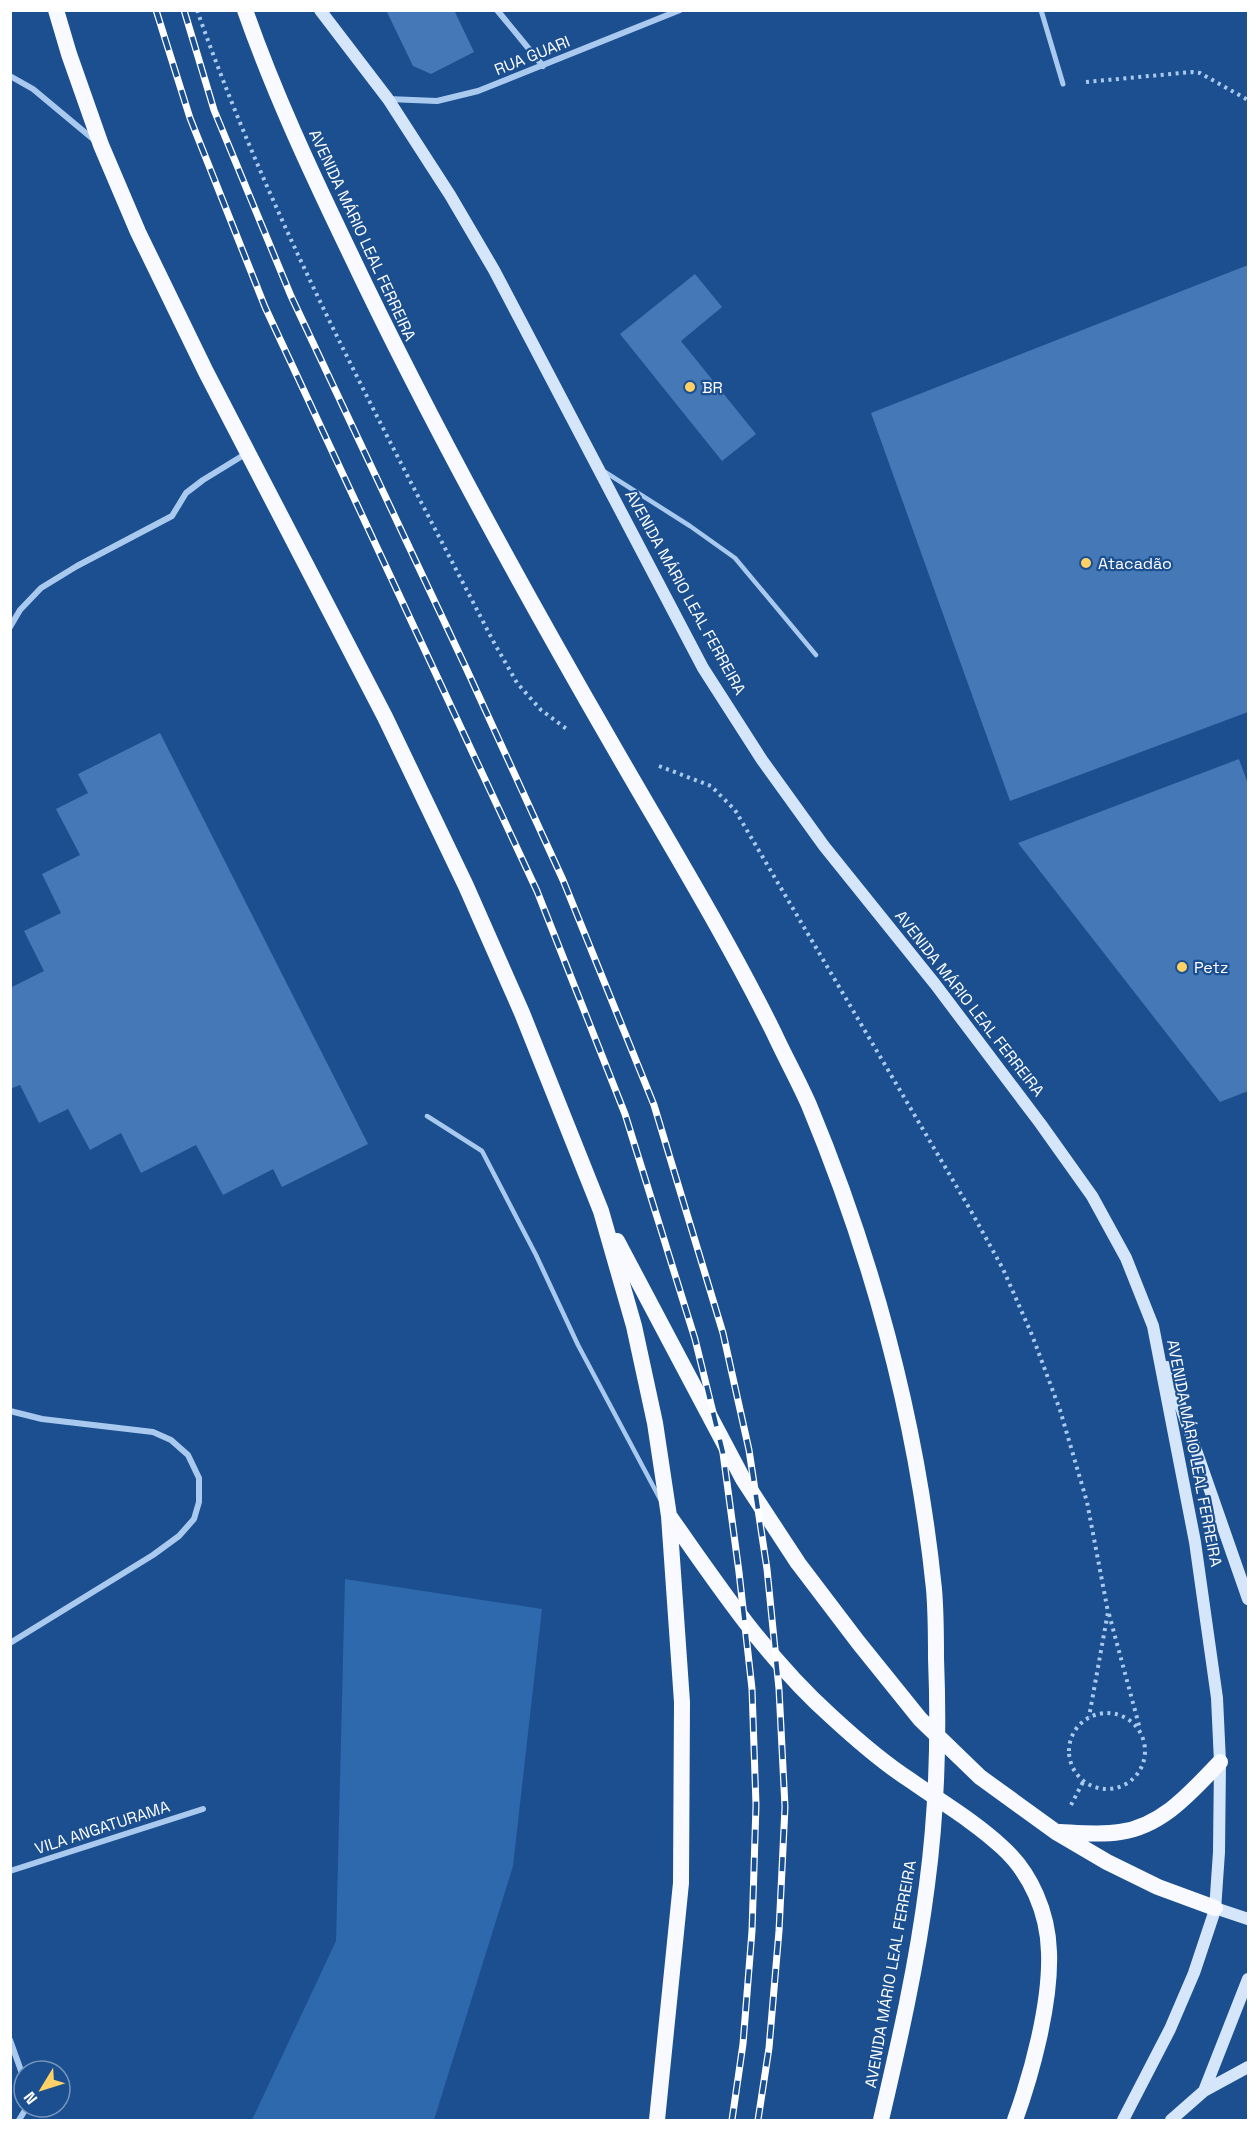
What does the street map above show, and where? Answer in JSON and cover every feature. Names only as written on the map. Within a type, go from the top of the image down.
[{"type":"highway","points":[[56,10],[101,145],[147,252],[206,372],[385,717],[466,886],[522,1013],[602,1211],[743,1479],[798,1563],[858,1642],[920,1719],[980,1777],[1056,1832],[1107,1862],[1158,1887],[1215,1908]]},
{"type":"highway","name":"AVENIDA MÁRIO LEAL FERREIRA","points":[[245,10],[258,49],[312,174],[378,312],[452,457],[562,656],[747,980],[807,1102],[859,1237],[897,1370],[919,1476],[934,1594],[938,1704],[935,1805],[927,1886],[901,2033],[881,2121]]},
{"type":"highway","points":[[602,1211],[634,1326],[655,1422],[669,1516],[682,1702],[681,1883],[657,2121]]},
{"type":"highway","points":[[669,1516],[740,1616],[781,1668],[870,1751],[966,1817],[1003,1847],[1028,1877],[1042,1913],[1049,1951],[1043,2013],[1025,2092],[1015,2121]]},
{"type":"highway","points":[[1056,1832],[1095,1834],[1122,1832],[1146,1825],[1173,1809],[1220,1762]]},
{"type":"main road","name":"AVENIDA MÁRIO LEAL FERREIRA","points":[[320,10],[388,99],[450,195],[494,270],[703,668],[762,760],[824,846],[935,984],[1092,1196],[1126,1258],[1153,1326],[1195,1542],[1217,1698],[1220,1762],[1219,1852],[1215,1908],[1194,1973],[1170,2029],[1123,2121]]},
{"type":"main road","points":[[1153,1326],[1248,1599]]},
{"type":"main road","points":[[1215,1908],[1248,1919]]},
{"type":"main road","points":[[1204,2091],[1248,1979]]},
{"type":"main road","points":[[1171,2121],[1204,2091],[1248,2067]]},
{"type":"street","points":[[497,10],[543,66]]},
{"type":"street","name":"RUA GUARI","points":[[388,99],[437,100],[478,91],[680,10]]},
{"type":"street","points":[[1041,10],[1063,84]]},
{"type":"street","points":[[10,76],[33,89],[101,145]]},
{"type":"street","points":[[10,627],[20,610],[41,588],[77,566],[172,516],[186,494],[203,480],[249,452]]},
{"type":"street","points":[[10,1411],[42,1419],[153,1432],[171,1440],[188,1455],[199,1478],[199,1502],[194,1519],[179,1536],[153,1556],[10,1643]]},
{"type":"street","name":"VILA ANGATURAMA","points":[[10,1871],[203,1809]]},
{"type":"street","points":[[10,2040],[17,2059]]},
{"type":"lane","points":[[598,468],[690,526],[735,558],[816,655]]},
{"type":"lane","points":[[427,1116],[482,1151],[536,1255],[578,1345],[669,1516]]},
{"type":"path","points":[[1063,84],[1192,72],[1200,73],[1248,100]]},
{"type":"path","points":[[1108,1612],[1145,1748],[1144,1761],[1131,1782],[1120,1788],[1107,1790],[1094,1788],[1083,1782],[1075,1772],[1068,1748],[1078,1725],[1089,1717],[1101,1713],[1125,1717],[1135,1725],[1141,1735]]},
{"type":"shaded area","points":[[345,1579],[542,1609],[513,1866],[434,2120],[252,2120],[336,1941]]},
{"type":"building","points":[[386,10],[454,10],[474,52],[431,74],[413,66]]},
{"type":"building","name":"Atacadão","points":[[1248,265],[1248,712],[1010,801],[871,413]]},
{"type":"building","name":"BR","points":[[695,274],[722,307],[681,341],[756,434],[722,461],[620,334]]},
{"type":"building","points":[[160,733],[368,1144],[282,1187],[273,1169],[223,1195],[196,1145],[141,1173],[121,1133],[90,1150],[68,1109],[39,1123],[20,1085],[10,1089],[10,988],[44,971],[24,931],[61,913],[42,874],[80,855],[56,809],[88,793],[78,774]]},
{"type":"building","name":"Petz","points":[[1239,759],[1248,784],[1248,1091],[1220,1102],[1018,843]]},
{"type":"railway","points":[[156,10],[190,118],[265,307],[537,891],[625,1114],[695,1339],[723,1453],[752,1689],[756,1805],[752,1931],[743,2044],[732,2120]]},
{"type":"railway","points":[[184,10],[214,110],[291,296],[563,880],[654,1105],[723,1333],[749,1450],[767,1569],[779,1689],[785,1807],[779,1931],[769,2048],[758,2120]]},
{"type":"place","name":"BR","points":[[690,387]]},
{"type":"place","name":"Atacadão","points":[[1086,563]]},
{"type":"place","name":"Petz","points":[[1182,967]]}]
